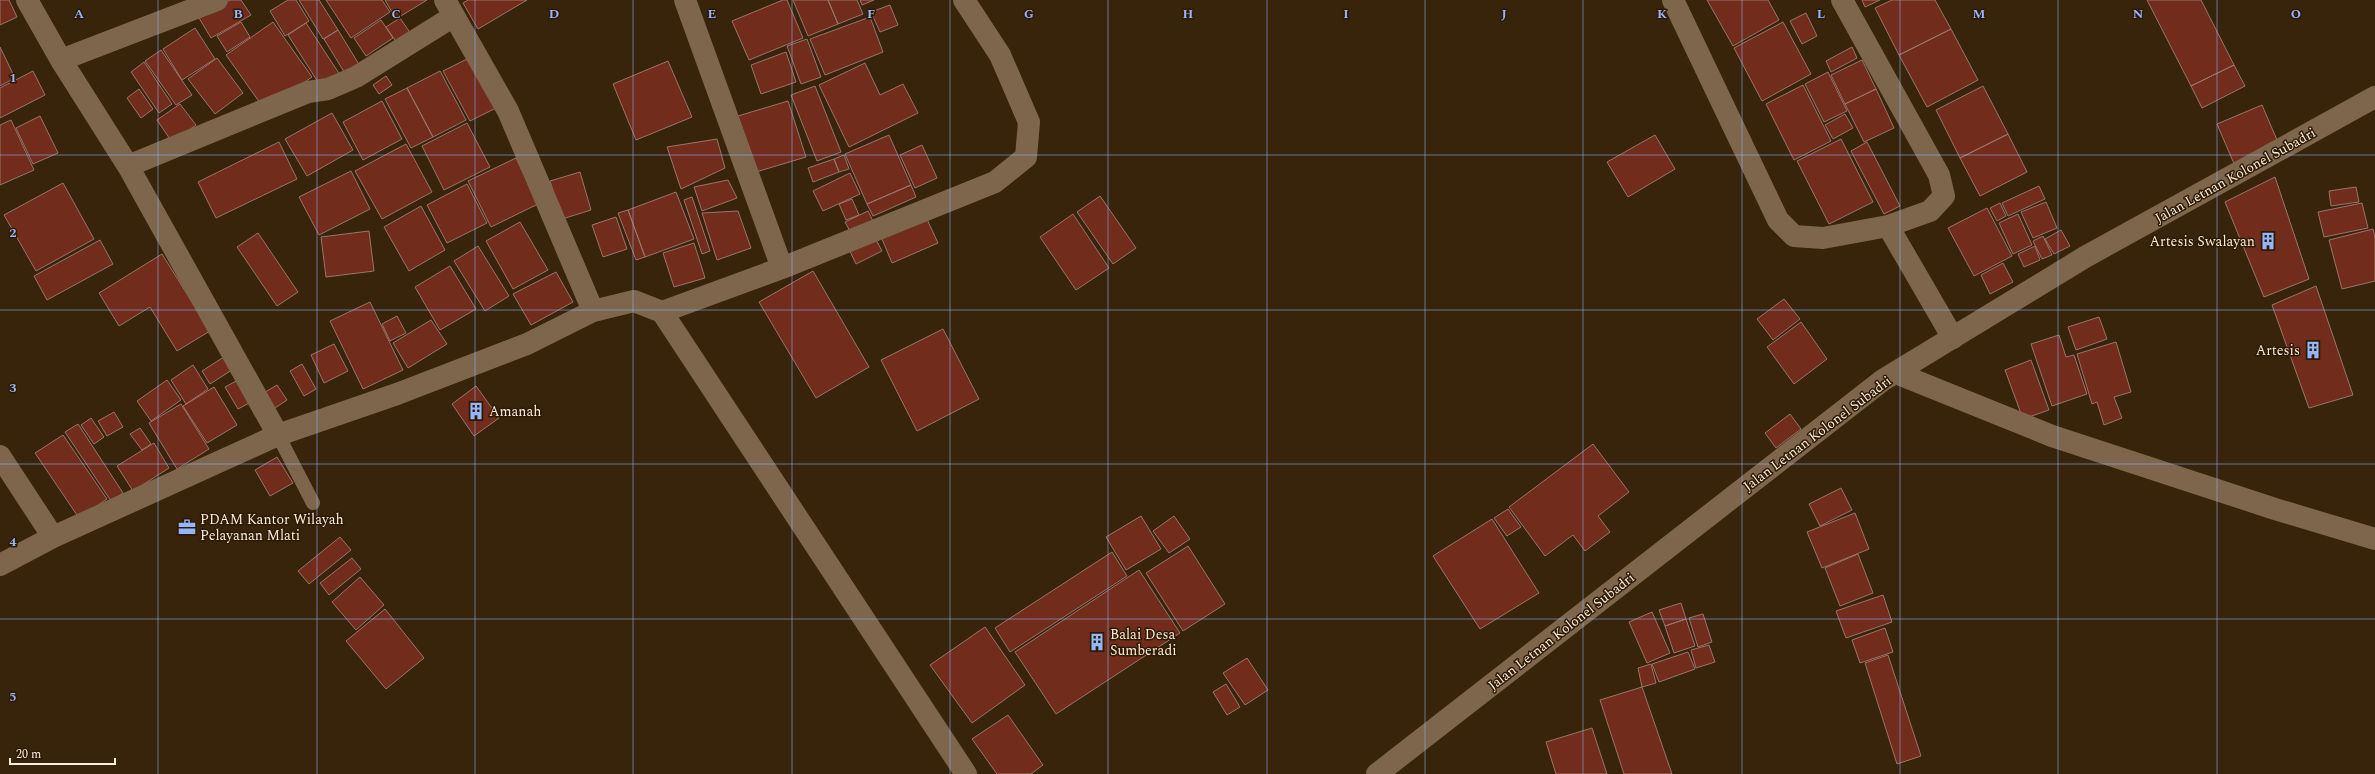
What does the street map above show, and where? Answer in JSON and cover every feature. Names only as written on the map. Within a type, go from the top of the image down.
[{"type":"street","points":[[27,0],[61,60],[128,166],[278,435]]},
{"type":"street","points":[[61,60],[217,0]]},
{"type":"street","points":[[685,0],[782,268]]},
{"type":"street","points":[[662,312],[782,268],[995,182],[1026,157],[1029,122],[1000,55],[964,0]]},
{"type":"street","points":[[1673,0],[1778,220],[1794,236],[1823,238],[1888,226],[1930,211],[1944,196],[1938,175],[1842,0]]},
{"type":"street","points":[[128,166],[308,92],[328,89],[349,80],[450,8],[508,111],[593,311]]},
{"type":"street","name":"Jalan Letnan Kolonel Subadri","points":[[1377,774],[1883,380],[2085,257],[2375,97]]},
{"type":"street","points":[[1888,226],[1954,338]]},
{"type":"street","points":[[0,565],[53,536],[278,435],[397,394],[526,344],[593,311],[634,301],[662,312],[966,774]]},
{"type":"street","points":[[1896,373],[2052,436],[2275,509],[2375,539]]},
{"type":"street","points":[[0,456],[53,536]]},
{"type":"lane","points":[[278,435],[313,503]]},
{"type":"building","points":[[0,0],[9,0],[17,17],[0,25]]},
{"type":"building","points":[[230,0],[241,0],[251,15],[211,38],[199,18]]},
{"type":"building","points":[[288,0],[296,0],[309,21],[285,36],[270,11]]},
{"type":"building","points":[[299,0],[319,0],[338,30],[323,39]]},
{"type":"building","points":[[326,0],[382,0],[390,12],[351,38]]},
{"type":"building","points":[[385,0],[427,0],[396,19]]},
{"type":"building","points":[[468,0],[527,0],[478,29],[463,3]]},
{"type":"building","points":[[783,0],[787,0],[803,38],[749,60],[732,21]]},
{"type":"building","points":[[793,0],[828,0],[838,24],[808,36]]},
{"type":"building","points":[[828,0],[857,0],[863,14],[838,24]]},
{"type":"building","points":[[860,0],[874,0],[862,5]]},
{"type":"building","points":[[1707,0],[1768,0],[1779,20],[1733,46]]},
{"type":"building","points":[[1862,0],[1880,0],[1865,7]]},
{"type":"building","points":[[1892,0],[1935,0],[1951,29],[1899,55],[1875,8]]},
{"type":"building","points":[[2147,0],[2201,0],[2234,65],[2191,86]]},
{"type":"building","points":[[890,5],[898,25],[880,32],[871,12]]},
{"type":"building","points":[[1806,13],[1817,36],[1802,44],[1790,21]]},
{"type":"building","points":[[870,17],[883,52],[825,75],[810,39]]},
{"type":"building","points":[[400,18],[411,34],[397,43],[386,27]]},
{"type":"building","points":[[381,20],[393,38],[366,56],[354,38]]},
{"type":"building","points":[[241,22],[250,37],[227,52],[217,36]]},
{"type":"building","points":[[273,22],[312,77],[265,110],[226,55]]},
{"type":"building","points":[[1783,22],[1811,74],[1762,101],[1734,48]]},
{"type":"building","points":[[306,23],[342,78],[323,90],[288,35]]},
{"type":"building","points":[[195,28],[215,59],[182,80],[163,49]]},
{"type":"building","points":[[1951,29],[1978,80],[1927,107],[1899,55]]},
{"type":"building","points":[[338,30],[363,71],[349,80],[324,39]]},
{"type":"building","points":[[807,39],[821,77],[801,84],[787,46]]},
{"type":"building","points":[[0,47],[15,78],[0,86]]},
{"type":"building","points":[[1852,47],[1857,58],[1831,72],[1826,61]]},
{"type":"building","points":[[161,50],[192,95],[176,105],[145,61]]},
{"type":"building","points":[[786,52],[796,82],[761,94],[751,65]]},
{"type":"building","points":[[217,58],[243,93],[215,114],[188,79]]},
{"type":"building","points":[[469,58],[496,108],[470,121],[443,71]]},
{"type":"building","points":[[1862,60],[1876,89],[1845,104],[1831,75]]},
{"type":"building","points":[[668,61],[692,117],[636,140],[613,84]]},
{"type":"building","points":[[144,62],[172,104],[159,113],[131,72]]},
{"type":"building","points":[[865,63],[880,95],[903,84],[918,113],[849,147],[819,85]]},
{"type":"building","points":[[2234,65],[2245,86],[2202,108],[2191,86]]},
{"type":"building","points":[[33,71],[45,95],[0,118],[0,88]]},
{"type":"building","points":[[440,71],[466,120],[433,137],[407,88]]},
{"type":"building","points":[[1828,72],[1847,111],[1824,122],[1805,84]]},
{"type":"building","points":[[386,76],[392,85],[379,94],[373,85]]},
{"type":"building","points":[[1803,85],[1831,141],[1794,160],[1766,104]]},
{"type":"building","points":[[815,86],[841,152],[817,161],[791,95]]},
{"type":"building","points":[[1983,86],[2008,134],[1960,158],[1936,110]]},
{"type":"building","points":[[407,88],[433,137],[411,148],[385,99]]},
{"type":"building","points":[[139,89],[153,109],[141,118],[127,98]]},
{"type":"building","points":[[1876,89],[1894,128],[1864,142],[1845,104]]},
{"type":"building","points":[[382,101],[402,139],[363,160],[343,122]]},
{"type":"building","points":[[788,101],[806,157],[756,172],[738,116]]},
{"type":"building","points":[[180,104],[196,125],[172,142],[157,120]]},
{"type":"building","points":[[2262,105],[2280,147],[2235,166],[2217,124]]},
{"type":"building","points":[[332,113],[353,150],[307,176],[285,139]]},
{"type":"building","points":[[1845,114],[1853,128],[1833,139],[1825,125]]},
{"type":"building","points":[[40,116],[58,153],[33,164],[16,128]]},
{"type":"building","points":[[11,120],[34,170],[0,185],[0,125]]},
{"type":"building","points":[[467,123],[490,167],[444,190],[422,146]]},
{"type":"building","points":[[2008,134],[2027,172],[1980,196],[1960,158]]},
{"type":"building","points":[[889,135],[911,185],[867,204],[845,154]]},
{"type":"building","points":[[1655,135],[1675,169],[1628,197],[1607,162]]},
{"type":"building","points":[[717,139],[725,168],[681,189],[667,147]]},
{"type":"building","points":[[1841,139],[1873,202],[1829,224],[1797,161]]},
{"type":"building","points":[[279,142],[297,179],[216,218],[198,182]]},
{"type":"building","points":[[1867,142],[1900,206],[1884,214],[1851,151]]},
{"type":"building","points":[[406,144],[432,192],[382,219],[355,171]]},
{"type":"building","points":[[922,145],[937,178],[915,188],[900,155]]},
{"type":"building","points":[[844,155],[849,169],[839,172],[834,159]]},
{"type":"building","points":[[516,158],[538,204],[491,227],[468,181]]},
{"type":"building","points":[[834,159],[839,172],[813,182],[808,168]]},
{"type":"building","points":[[351,171],[370,209],[319,235],[299,197]]},
{"type":"building","points":[[580,172],[591,210],[562,219],[550,181]]},
{"type":"building","points":[[850,173],[860,194],[823,211],[813,191]]},
{"type":"building","name":"Artesis Swalayan","points":[[2275,177],[2309,279],[2264,297],[2225,202]]},
{"type":"building","points":[[728,180],[737,198],[702,211],[694,187]]},
{"type":"building","points":[[63,183],[94,239],[36,271],[4,215]]},
{"type":"building","points":[[467,184],[487,223],[447,243],[427,205]]},
{"type":"building","points":[[911,185],[916,197],[873,216],[867,204]]},
{"type":"building","points":[[2039,186],[2045,199],[2008,216],[2002,203]]},
{"type":"building","points":[[2356,187],[2359,202],[2331,206],[2329,191]]},
{"type":"building","points":[[676,192],[694,239],[645,257],[628,210]]},
{"type":"building","points":[[1100,196],[1136,248],[1113,264],[1077,212]]},
{"type":"building","points":[[692,197],[710,251],[702,254],[684,200]]},
{"type":"building","points":[[852,199],[859,215],[846,220],[839,204]]},
{"type":"building","points":[[2046,202],[2057,228],[2033,238],[2021,212]]},
{"type":"building","points":[[2000,203],[2006,216],[1997,221],[1990,208]]},
{"type":"building","points":[[2362,203],[2368,228],[2324,237],[2318,212]]},
{"type":"building","points":[[421,206],[445,250],[409,271],[384,227]]},
{"type":"building","points":[[1987,208],[2012,256],[1974,276],[1948,228]]},
{"type":"building","points":[[628,210],[645,257],[636,260],[618,213]]},
{"type":"building","points":[[738,211],[751,248],[717,260],[702,213]]},
{"type":"building","points":[[868,211],[874,223],[852,235],[845,222]]},
{"type":"building","points":[[1073,214],[1109,268],[1076,290],[1040,237]]},
{"type":"building","points":[[2018,214],[2032,245],[2013,254],[1999,223]]},
{"type":"building","points":[[925,215],[938,243],[892,263],[880,234]]},
{"type":"building","points":[[616,217],[627,249],[603,257],[592,225]]},
{"type":"building","points":[[520,222],[548,270],[513,289],[486,241]]},
{"type":"building","points":[[2373,229],[2375,237],[2375,281],[2342,289],[2329,240]]},
{"type":"building","points":[[2061,230],[2070,246],[2054,254],[2045,239]]},
{"type":"building","points":[[369,231],[374,271],[326,277],[321,237]]},
{"type":"building","points":[[258,233],[298,292],[277,306],[237,247]]},
{"type":"building","points":[[874,236],[882,251],[856,264],[849,249]]},
{"type":"building","points":[[2043,236],[2052,255],[2042,259],[2033,241]]},
{"type":"building","points":[[100,240],[113,264],[47,300],[34,276]]},
{"type":"building","points":[[694,243],[705,278],[674,287],[663,253]]},
{"type":"building","points":[[478,246],[509,296],[485,311],[454,261]]},
{"type":"building","points":[[2035,246],[2040,260],[2024,267],[2018,254]]},
{"type":"building","points":[[162,254],[210,331],[177,351],[150,307],[119,326],[99,293]]},
{"type":"building","points":[[2003,263],[2013,282],[1990,294],[1981,275]]},
{"type":"building","points":[[450,266],[476,309],[440,330],[415,287]]},
{"type":"building","points":[[813,271],[869,367],[816,398],[759,302]]},
{"type":"building","points":[[556,272],[573,302],[531,325],[513,294]]},
{"type":"building","name":"Artesis","points":[[2316,286],[2353,395],[2309,408],[2272,305]]},
{"type":"building","points":[[1784,299],[1800,319],[1773,340],[1757,319]]},
{"type":"building","points":[[370,302],[403,370],[363,389],[330,321]]},
{"type":"building","points":[[397,316],[406,333],[390,341],[382,324]]},
{"type":"building","points":[[2099,317],[2107,339],[2076,350],[2068,327]]},
{"type":"building","points":[[431,320],[447,344],[408,368],[393,343]]},
{"type":"building","points":[[1801,322],[1827,359],[1794,384],[1767,347]]},
{"type":"building","points":[[943,329],[979,399],[917,431],[881,360]]},
{"type":"building","points":[[2059,335],[2066,357],[2074,355],[2087,394],[2052,406],[2031,344]]},
{"type":"building","points":[[2116,342],[2131,392],[2114,397],[2122,418],[2104,425],[2097,402],[2092,404],[2077,354]]},
{"type":"building","points":[[334,344],[348,371],[324,383],[311,355]]},
{"type":"building","points":[[227,355],[235,368],[210,384],[202,371]]},
{"type":"building","points":[[2031,360],[2049,410],[2023,419],[2005,370]]},
{"type":"building","points":[[302,364],[316,389],[304,396],[290,371]]},
{"type":"building","points":[[193,365],[208,389],[186,404],[171,380]]},
{"type":"building","points":[[240,379],[253,401],[238,409],[225,387]]},
{"type":"building","points":[[167,380],[181,400],[151,421],[137,401]]},
{"type":"building","points":[[277,385],[287,400],[272,410],[262,394]]},
{"type":"building","name":"Amanah","points":[[476,386],[499,418],[474,436],[452,404]]},
{"type":"building","points":[[214,387],[237,425],[207,443],[183,406]]},
{"type":"building","points":[[181,404],[209,449],[177,469],[149,423]]},
{"type":"building","points":[[114,412],[123,427],[107,436],[98,421]]},
{"type":"building","points":[[1790,414],[1801,429],[1776,448],[1765,433]]},
{"type":"building","points":[[91,418],[104,437],[94,444],[81,425]]},
{"type":"building","points":[[78,424],[123,493],[111,501],[65,432]]},
{"type":"building","points":[[140,428],[151,444],[142,450],[130,434]]},
{"type":"building","points":[[63,435],[107,499],[79,518],[35,453]]},
{"type":"building","points":[[154,443],[169,468],[133,491],[117,466]]},
{"type":"building","points":[[1593,444],[1629,492],[1598,516],[1610,532],[1585,551],[1573,535],[1545,556],[1509,507]]},
{"type":"building","points":[[277,457],[293,483],[270,496],[255,470]]},
{"type":"building","points":[[1841,488],[1852,510],[1820,526],[1809,504]]},
{"type":"building","points":[[1508,509],[1521,527],[1507,536],[1494,518]]},
{"type":"building","points":[[1855,513],[1869,549],[1822,568],[1807,532]]},
{"type":"building","points":[[1141,516],[1161,549],[1126,570],[1106,537]]},
{"type":"building","points":[[1174,516],[1190,539],[1169,553],[1153,531]]},
{"type":"building","points":[[1492,519],[1539,593],[1480,629],[1433,556]]},
{"type":"building","points":[[340,537],[351,550],[309,584],[298,571]]},
{"type":"building","points":[[1188,546],[1225,604],[1183,631],[1146,573]]},
{"type":"building","points":[[1112,552],[1127,576],[1010,652],[995,628]]},
{"type":"building","points":[[1858,554],[1873,593],[1840,606],[1825,568]]},
{"type":"building","points":[[352,558],[361,569],[329,595],[320,583]]},
{"type":"building","name":"Balai Desa Sumberadi","points":[[1139,570],[1180,633],[1056,714],[1015,652]]},
{"type":"building","points":[[360,577],[384,605],[356,630],[332,602]]},
{"type":"building","points":[[1883,595],[1892,622],[1846,638],[1836,611]]},
{"type":"building","points":[[1681,603],[1686,619],[1665,626],[1659,610]]},
{"type":"building","points":[[385,609],[424,658],[386,689],[346,641]]},
{"type":"building","points":[[1652,612],[1670,653],[1647,663],[1629,622]]},
{"type":"building","points":[[1703,614],[1712,642],[1698,647],[1689,618]]},
{"type":"building","points":[[1686,619],[1695,646],[1674,653],[1665,626]]},
{"type":"building","points":[[985,627],[1025,685],[972,723],[930,665]]},
{"type":"building","points":[[1885,628],[1893,652],[1860,663],[1852,640]]},
{"type":"building","points":[[1709,645],[1715,662],[1696,668],[1691,650]]},
{"type":"building","points":[[1688,652],[1695,669],[1659,682],[1652,664]]},
{"type":"building","points":[[1888,655],[1921,756],[1897,764],[1865,663]]},
{"type":"building","points":[[1247,658],[1268,690],[1245,705],[1223,673]]},
{"type":"building","points":[[1651,664],[1656,683],[1642,687],[1638,668]]},
{"type":"building","points":[[1226,684],[1240,707],[1227,715],[1213,692]]},
{"type":"building","points":[[1642,687],[1672,774],[1624,774],[1600,700]]},
{"type":"building","points":[[1008,715],[1043,765],[1031,774],[997,774],[972,739]]},
{"type":"building","points":[[1592,728],[1607,774],[1556,774],[1546,742]]},
{"type":"place","name":"Artesis Swalayan","points":[[2268,241]]},
{"type":"place","name":"Artesis","points":[[2313,350]]},
{"type":"place","name":"Amanah","points":[[476,411]]},
{"type":"place","name":"PDAM Kantor Wilayah Pelayanan Mlati","points":[[187,527]]},
{"type":"place","name":"Balai Desa Sumberadi","points":[[1097,642]]}]
